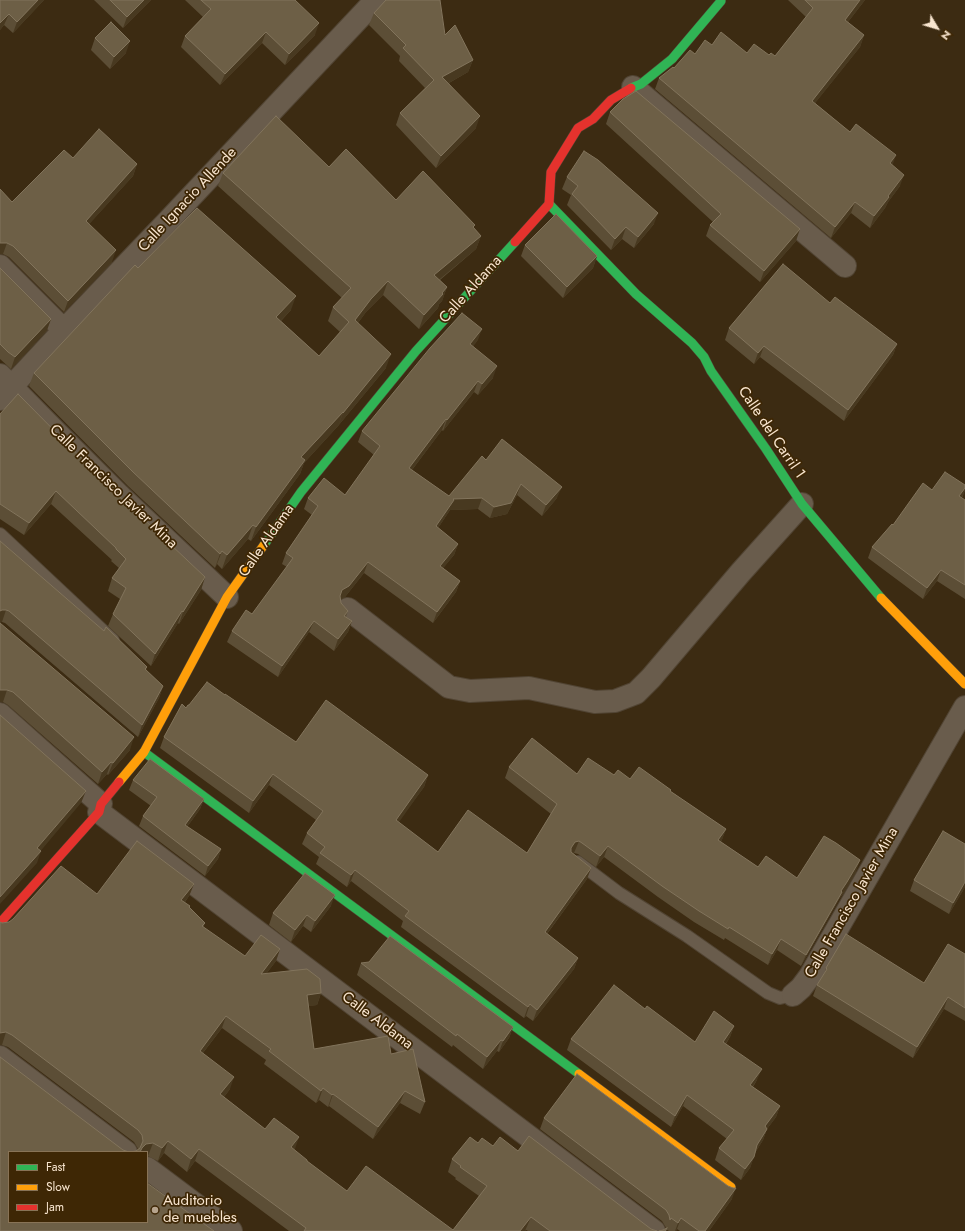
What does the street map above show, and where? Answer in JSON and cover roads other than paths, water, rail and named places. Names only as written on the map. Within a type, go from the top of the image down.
[{"type":"street","name":"Calle Ignacio Allende","points":[[4,387],[64,330],[376,0]]},
{"type":"street","points":[[548,204],[551,172],[578,128],[593,119],[611,100],[641,84],[672,59],[721,1]]},
{"type":"street","points":[[633,87],[845,266]]},
{"type":"street","name":"Calle del Carril 1","points":[[548,204],[636,294],[692,343],[704,356],[711,371],[766,449],[802,504],[879,596],[965,684]]},
{"type":"street","name":"Calle Aldama","points":[[0,923],[100,808],[144,752],[170,695],[227,597],[301,492],[416,351],[548,204]]},
{"type":"street","points":[[0,266],[64,330]]},
{"type":"street","name":"Calle Francisco Javier Mina","points":[[4,387],[56,432],[227,597]]},
{"type":"street","points":[[348,609],[449,687],[470,690],[529,688],[595,702],[615,701],[636,693],[651,678],[741,572],[802,504]]},
{"type":"street","name":"Calle Francisco Javier Mina","points":[[793,995],[801,988],[810,976],[965,707]]},
{"type":"street","name":"Calle Aldama","points":[[0,714],[100,808],[654,1231]]},
{"type":"street","points":[[144,752],[731,1187]]},
{"type":"street","points":[[0,1057],[125,1151]]},
{"type":"street","points":[[148,1169],[231,1231]]},
{"type":"lane","points":[[0,534],[121,648]]},
{"type":"lane","points":[[132,742],[144,752]]},
{"type":"lane","name":"Calle Francisco Javier Mina","points":[[574,860],[768,992],[780,998],[793,995]]},
{"type":"place","name":"Auditorio de muebles","points":[[155,1210]]}]
